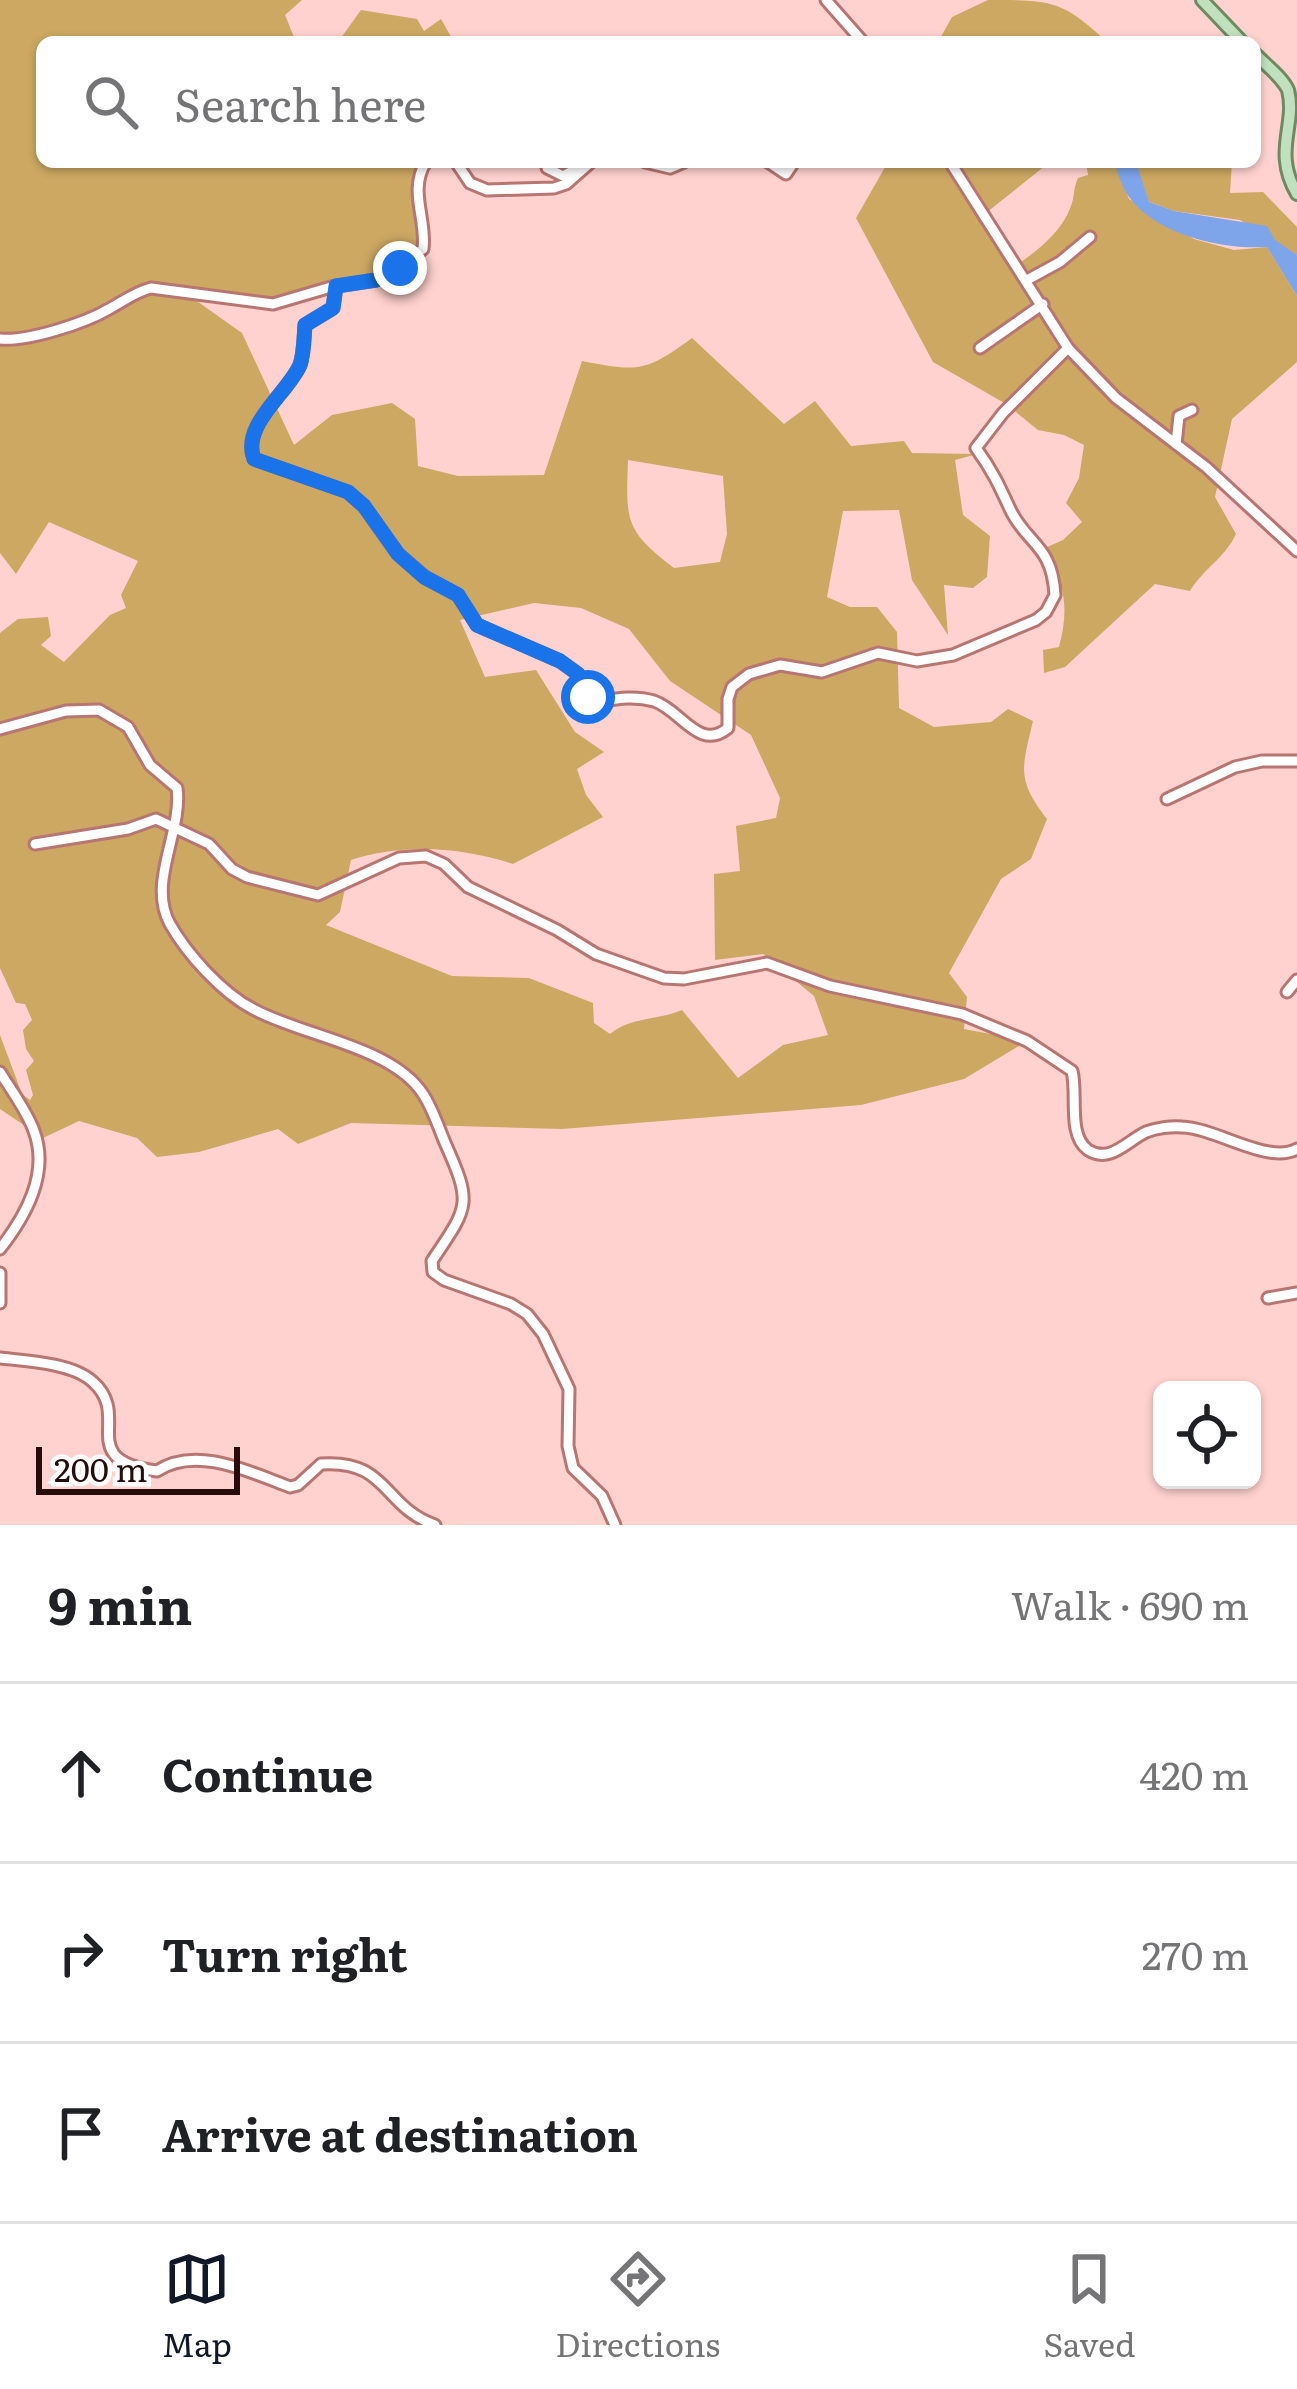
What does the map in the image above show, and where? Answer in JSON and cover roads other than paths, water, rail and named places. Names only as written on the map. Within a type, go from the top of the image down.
[{"type":"main road","points":[[1202,0],[1236,36]]},
{"type":"main road","points":[[1261,60],[1287,87],[1292,110],[1286,170],[1297,194]]},
{"type":"street","points":[[826,0],[858,36]]},
{"type":"street","points":[[0,339],[18,341],[40,335],[105,312],[151,288],[273,304],[392,274],[423,249],[417,189],[422,168]]},
{"type":"street","points":[[460,168],[470,183],[487,190],[554,188],[583,168]]},
{"type":"street","points":[[547,168],[563,176],[578,168]]},
{"type":"street","points":[[954,168],[1068,348],[1116,398],[1297,551]]},
{"type":"street","points":[[1027,280],[1060,262],[1090,237]]},
{"type":"street","points":[[336,286],[333,308],[305,325],[300,365],[276,395],[251,442],[254,459],[348,492],[364,506],[398,554],[424,577],[458,595],[477,625],[560,661],[578,674],[595,702],[629,697],[657,702],[701,736],[710,737],[728,728],[732,687],[757,671],[780,665],[822,671],[878,653],[917,661],[953,656],[1046,612],[1055,595],[1041,546],[1011,510],[1002,483],[976,448],[1003,413],[1068,348]]},
{"type":"street","points":[[980,348],[1043,304]]},
{"type":"street","points":[[1176,445],[1179,416],[1192,410]]},
{"type":"street","points":[[0,729],[66,711],[100,710],[128,727],[150,765],[177,788],[166,859],[167,920],[201,962],[250,1008],[389,1064],[423,1093],[465,1194],[457,1223],[432,1261],[433,1272],[511,1304],[527,1314],[543,1334],[569,1389],[572,1468],[602,1496],[615,1525]]},
{"type":"street","points":[[1166,800],[1234,767],[1297,761]]},
{"type":"street","points":[[35,844],[128,830],[156,819],[209,844],[232,869],[247,877],[318,895],[399,858],[426,856],[443,864],[468,887],[596,954],[664,978],[683,979],[767,962],[830,986],[962,1014],[1027,1041],[1072,1071],[1077,1092],[1075,1127],[1083,1146],[1094,1154],[1113,1154],[1148,1131],[1177,1126],[1210,1130],[1264,1152],[1288,1154],[1297,1149]]},
{"type":"street","points":[[1287,992],[1297,980]]},
{"type":"street","points":[[0,1072],[35,1132],[38,1154],[34,1195],[0,1249]]},
{"type":"street","points":[[0,1273],[0,1303]]},
{"type":"street","points":[[1268,1298],[1297,1293]]},
{"type":"street","points":[[0,1358],[89,1378],[107,1403],[110,1447],[131,1467],[157,1471],[172,1461],[205,1461],[290,1487],[321,1464],[357,1466],[376,1475],[402,1506],[435,1525]]},
{"type":"water","points":[[1116,168],[1138,168],[1149,202],[1174,211],[1267,226],[1275,240],[1297,255],[1297,296],[1267,247],[1212,243],[1173,230],[1141,210]]}]
